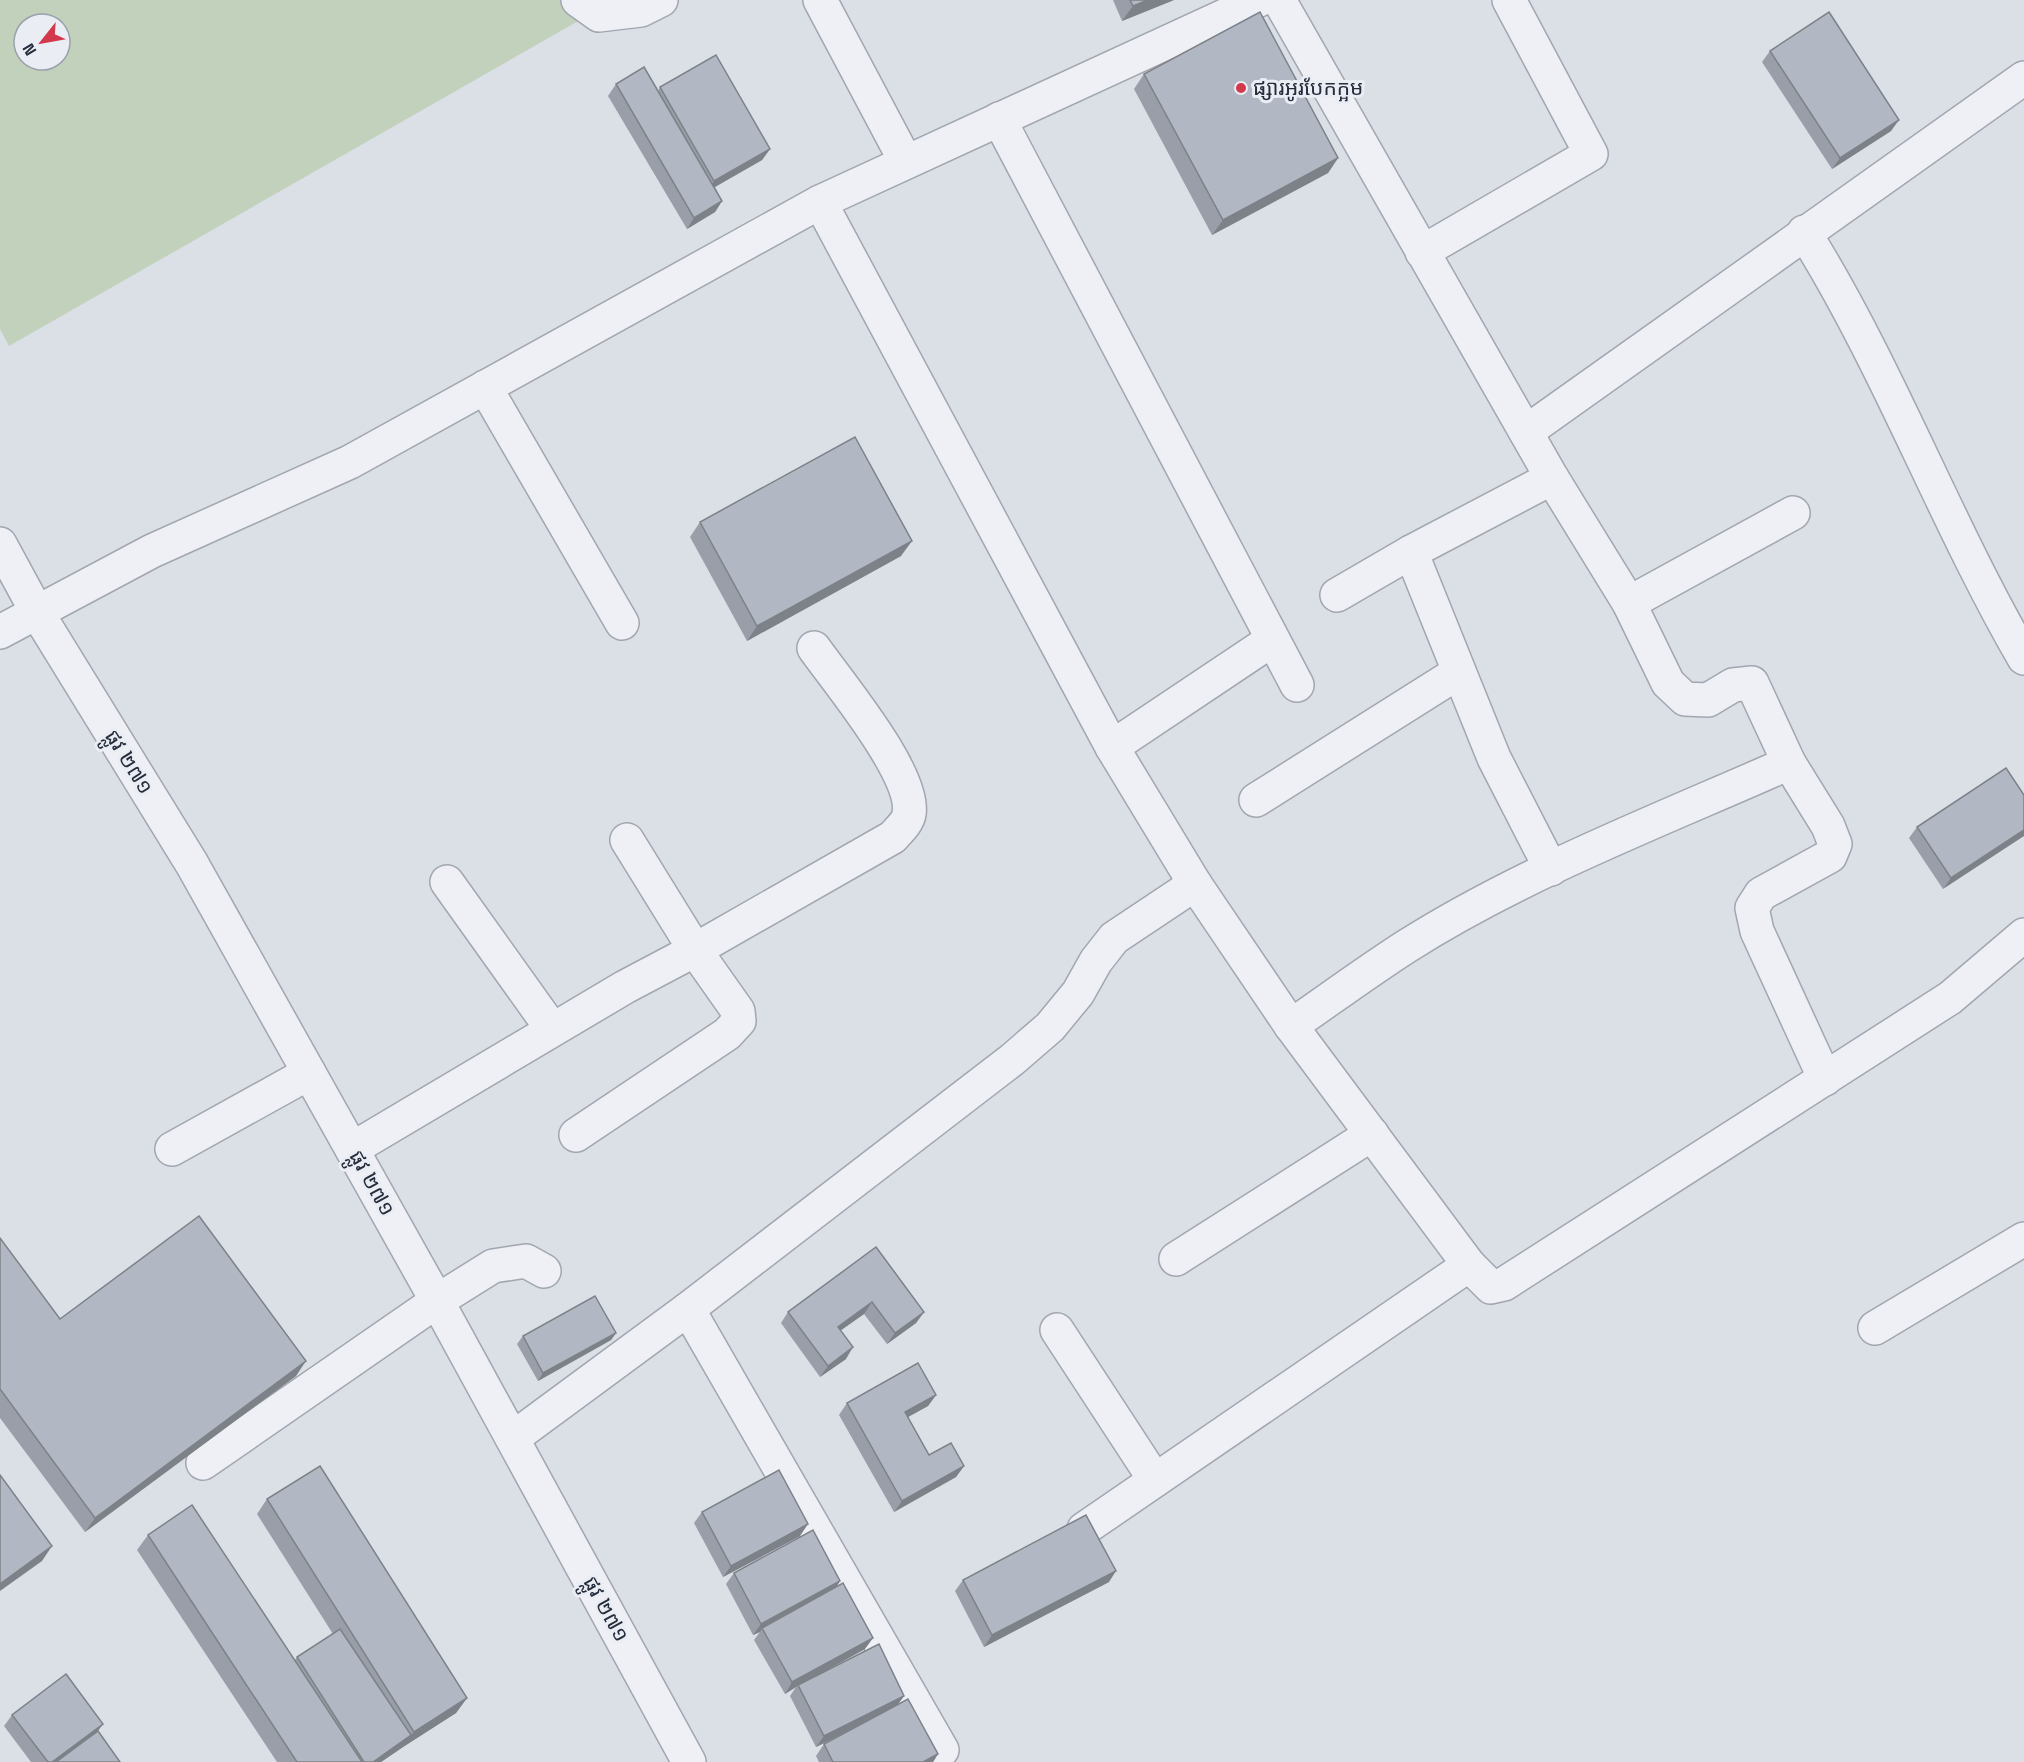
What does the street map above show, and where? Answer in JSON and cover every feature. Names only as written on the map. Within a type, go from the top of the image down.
[{"type":"street","points":[[578,0],[599,15],[641,10],[661,0]]},
{"type":"street","points":[[820,0],[906,162]]},
{"type":"street","points":[[0,632],[38,614],[152,551],[350,462],[820,202],[1258,0]]},
{"type":"street","points":[[1279,0],[1552,478],[1629,603],[1668,683],[1684,699],[1708,700],[1733,685],[1752,683],[1789,763],[1828,826],[1835,844],[1830,856],[1761,894],[1752,908],[1758,931],[1825,1079]]},
{"type":"street","points":[[1422,252],[1591,154],[1509,0]]},
{"type":"street","points":[[1526,432],[1804,232],[2024,78]]},
{"type":"street","points":[[999,119],[1297,685]]},
{"type":"street","points":[[820,202],[1112,747],[1195,884],[1291,1026],[1468,1264],[1491,1287],[1504,1284],[1950,998],[2024,935]]},
{"type":"street","points":[[1804,232],[1837,285],[1873,355],[1943,504],[2024,658]]},
{"type":"street","points":[[485,387],[622,623]]},
{"type":"street","points":[[1337,595],[1411,552],[1552,478]]},
{"type":"street","points":[[1629,603],[1793,513]]},
{"type":"street","name":"ផ្លូវ ២៧១","points":[[0,544],[38,614],[192,864],[513,1438],[689,1762]]},
{"type":"street","points":[[1411,552],[1494,758],[1551,868]]},
{"type":"street","points":[[1112,747],[1272,640]]},
{"type":"street","points":[[352,1149],[552,1029],[894,837],[909,817],[909,799],[903,779],[869,725],[814,648]]},
{"type":"street","points":[[1256,800],[1459,672]]},
{"type":"street","points":[[1291,1026],[1408,945],[1551,868],[1789,763]]},
{"type":"street","points":[[576,1135],[727,1035],[739,1021],[738,1011],[695,950],[627,840]]},
{"type":"street","points":[[447,882],[552,1029]]},
{"type":"street","points":[[513,1438],[688,1309],[1013,1059],[1057,1019],[1078,993],[1096,961],[1114,938],[1195,884]]},
{"type":"street","points":[[172,1149],[309,1073]]},
{"type":"street","points":[[1176,1259],[1372,1134]]},
{"type":"street","points":[[1875,1328],[2024,1239]]},
{"type":"street","points":[[204,1463],[437,1301],[493,1266],[526,1261],[544,1270]]},
{"type":"street","points":[[1084,1529],[1468,1264]]},
{"type":"street","points":[[688,1309],[942,1750]]},
{"type":"street","points":[[1057,1330],[1155,1480]]},
{"type":"green space","points":[[0,0],[615,0],[9,346],[0,329]]},
{"type":"building","points":[[1130,0],[1148,0],[1133,6]]},
{"type":"building","points":[[1260,12],[1338,158],[1223,220],[1144,74]]},
{"type":"building","points":[[1829,12],[1899,120],[1840,158],[1770,51]]},
{"type":"building","points":[[716,55],[770,149],[714,181],[660,87]]},
{"type":"building","points":[[644,67],[722,201],[694,218],[616,84]]},
{"type":"building","points":[[855,437],[912,541],[757,626],[700,522]]},
{"type":"building","points":[[2006,768],[2024,795],[2024,830],[1951,878],[1917,827]]},
{"type":"building","points":[[199,1216],[306,1361],[95,1518],[0,1389],[0,1238],[60,1319]]},
{"type":"building","points":[[876,1247],[924,1312],[895,1333],[872,1302],[838,1327],[853,1347],[828,1366],[788,1312]]},
{"type":"building","points":[[595,1296],[616,1333],[543,1373],[523,1336]]},
{"type":"building","points":[[918,1363],[936,1395],[905,1412],[929,1455],[951,1443],[964,1466],[902,1501],[847,1403]]},
{"type":"building","points":[[320,1466],[467,1698],[414,1732],[267,1499]]},
{"type":"building","points":[[779,1470],[808,1524],[731,1566],[702,1512]]},
{"type":"building","points":[[0,1475],[52,1546],[0,1584]]},
{"type":"building","points":[[192,1505],[362,1762],[297,1762],[148,1535]]},
{"type":"building","points":[[1086,1515],[1116,1571],[992,1635],[963,1580]]},
{"type":"building","points":[[813,1530],[840,1581],[761,1624],[734,1573]]},
{"type":"building","points":[[843,1583],[873,1638],[792,1682],[762,1628]]},
{"type":"building","points":[[340,1629],[411,1735],[373,1762],[364,1762],[297,1657]]},
{"type":"building","points":[[879,1644],[904,1696],[824,1736],[798,1685]]},
{"type":"building","points":[[66,1674],[103,1724],[52,1762],[48,1762],[12,1715]]},
{"type":"building","points":[[908,1699],[938,1754],[923,1762],[833,1762],[824,1744]]},
{"type":"building","points":[[98,1731],[120,1762],[56,1762]]},
{"type":"place","name":"ផ្សារអូរបែកក្អម","points":[[1241,88]]}]
